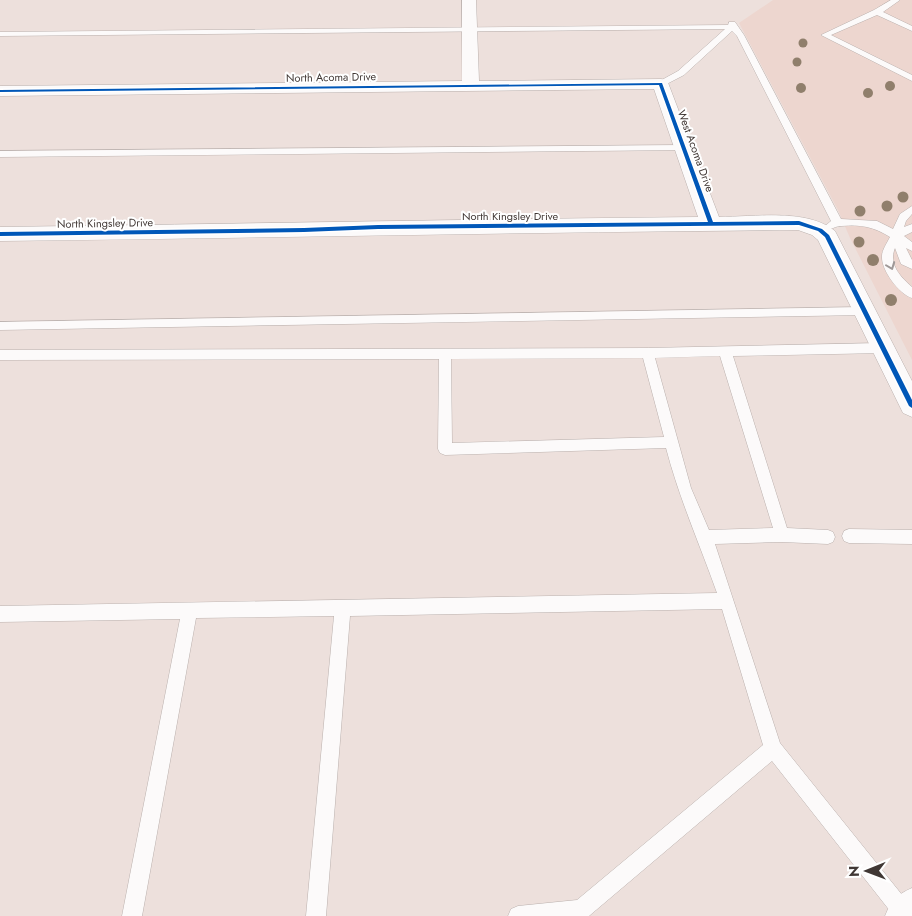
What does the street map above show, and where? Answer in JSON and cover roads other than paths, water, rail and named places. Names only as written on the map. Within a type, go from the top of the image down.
[{"type":"street","points":[[468,0],[471,86]]},
{"type":"street","name":"North Acoma Drive","points":[[0,91],[661,84]]},
{"type":"street","name":"West Acoma Drive","points":[[661,84],[711,224]]},
{"type":"street","name":"North Kingsley Drive","points":[[0,234],[304,230],[378,226],[799,223],[829,226]]},
{"type":"street","points":[[829,226],[827,236],[910,398]]},
{"type":"lane","points":[[896,0],[877,12],[826,35],[912,78]]},
{"type":"lane","points":[[877,12],[912,29]]},
{"type":"lane","points":[[0,34],[470,30],[733,23]]},
{"type":"lane","points":[[661,84],[681,73],[733,23]]},
{"type":"lane","points":[[733,23],[829,226],[877,224],[912,247]]},
{"type":"lane","points":[[0,154],[684,148]]},
{"type":"lane","points":[[910,289],[894,274],[889,265],[887,253],[896,236],[900,219],[912,209]]},
{"type":"lane","points":[[896,236],[912,230]]},
{"type":"lane","points":[[896,236],[912,238]]},
{"type":"lane","points":[[896,236],[912,256]]},
{"type":"lane","points":[[896,236],[905,261],[912,266]]},
{"type":"lane","points":[[0,326],[865,311]]},
{"type":"lane","points":[[0,355],[445,354],[883,348]]},
{"type":"lane","points":[[725,351],[782,535]]},
{"type":"lane","points":[[648,352],[684,488],[706,537],[773,748],[908,913]]},
{"type":"lane","points":[[445,354],[445,450],[672,442]]},
{"type":"lane","points":[[706,537],[782,535],[828,537]]},
{"type":"lane","points":[[850,536],[912,538]]},
{"type":"lane","points":[[0,614],[726,602]]},
{"type":"lane","points":[[316,916],[342,608]]},
{"type":"lane","points":[[132,916],[189,611]]},
{"type":"lane","points":[[518,916],[581,910],[773,748]]}]
